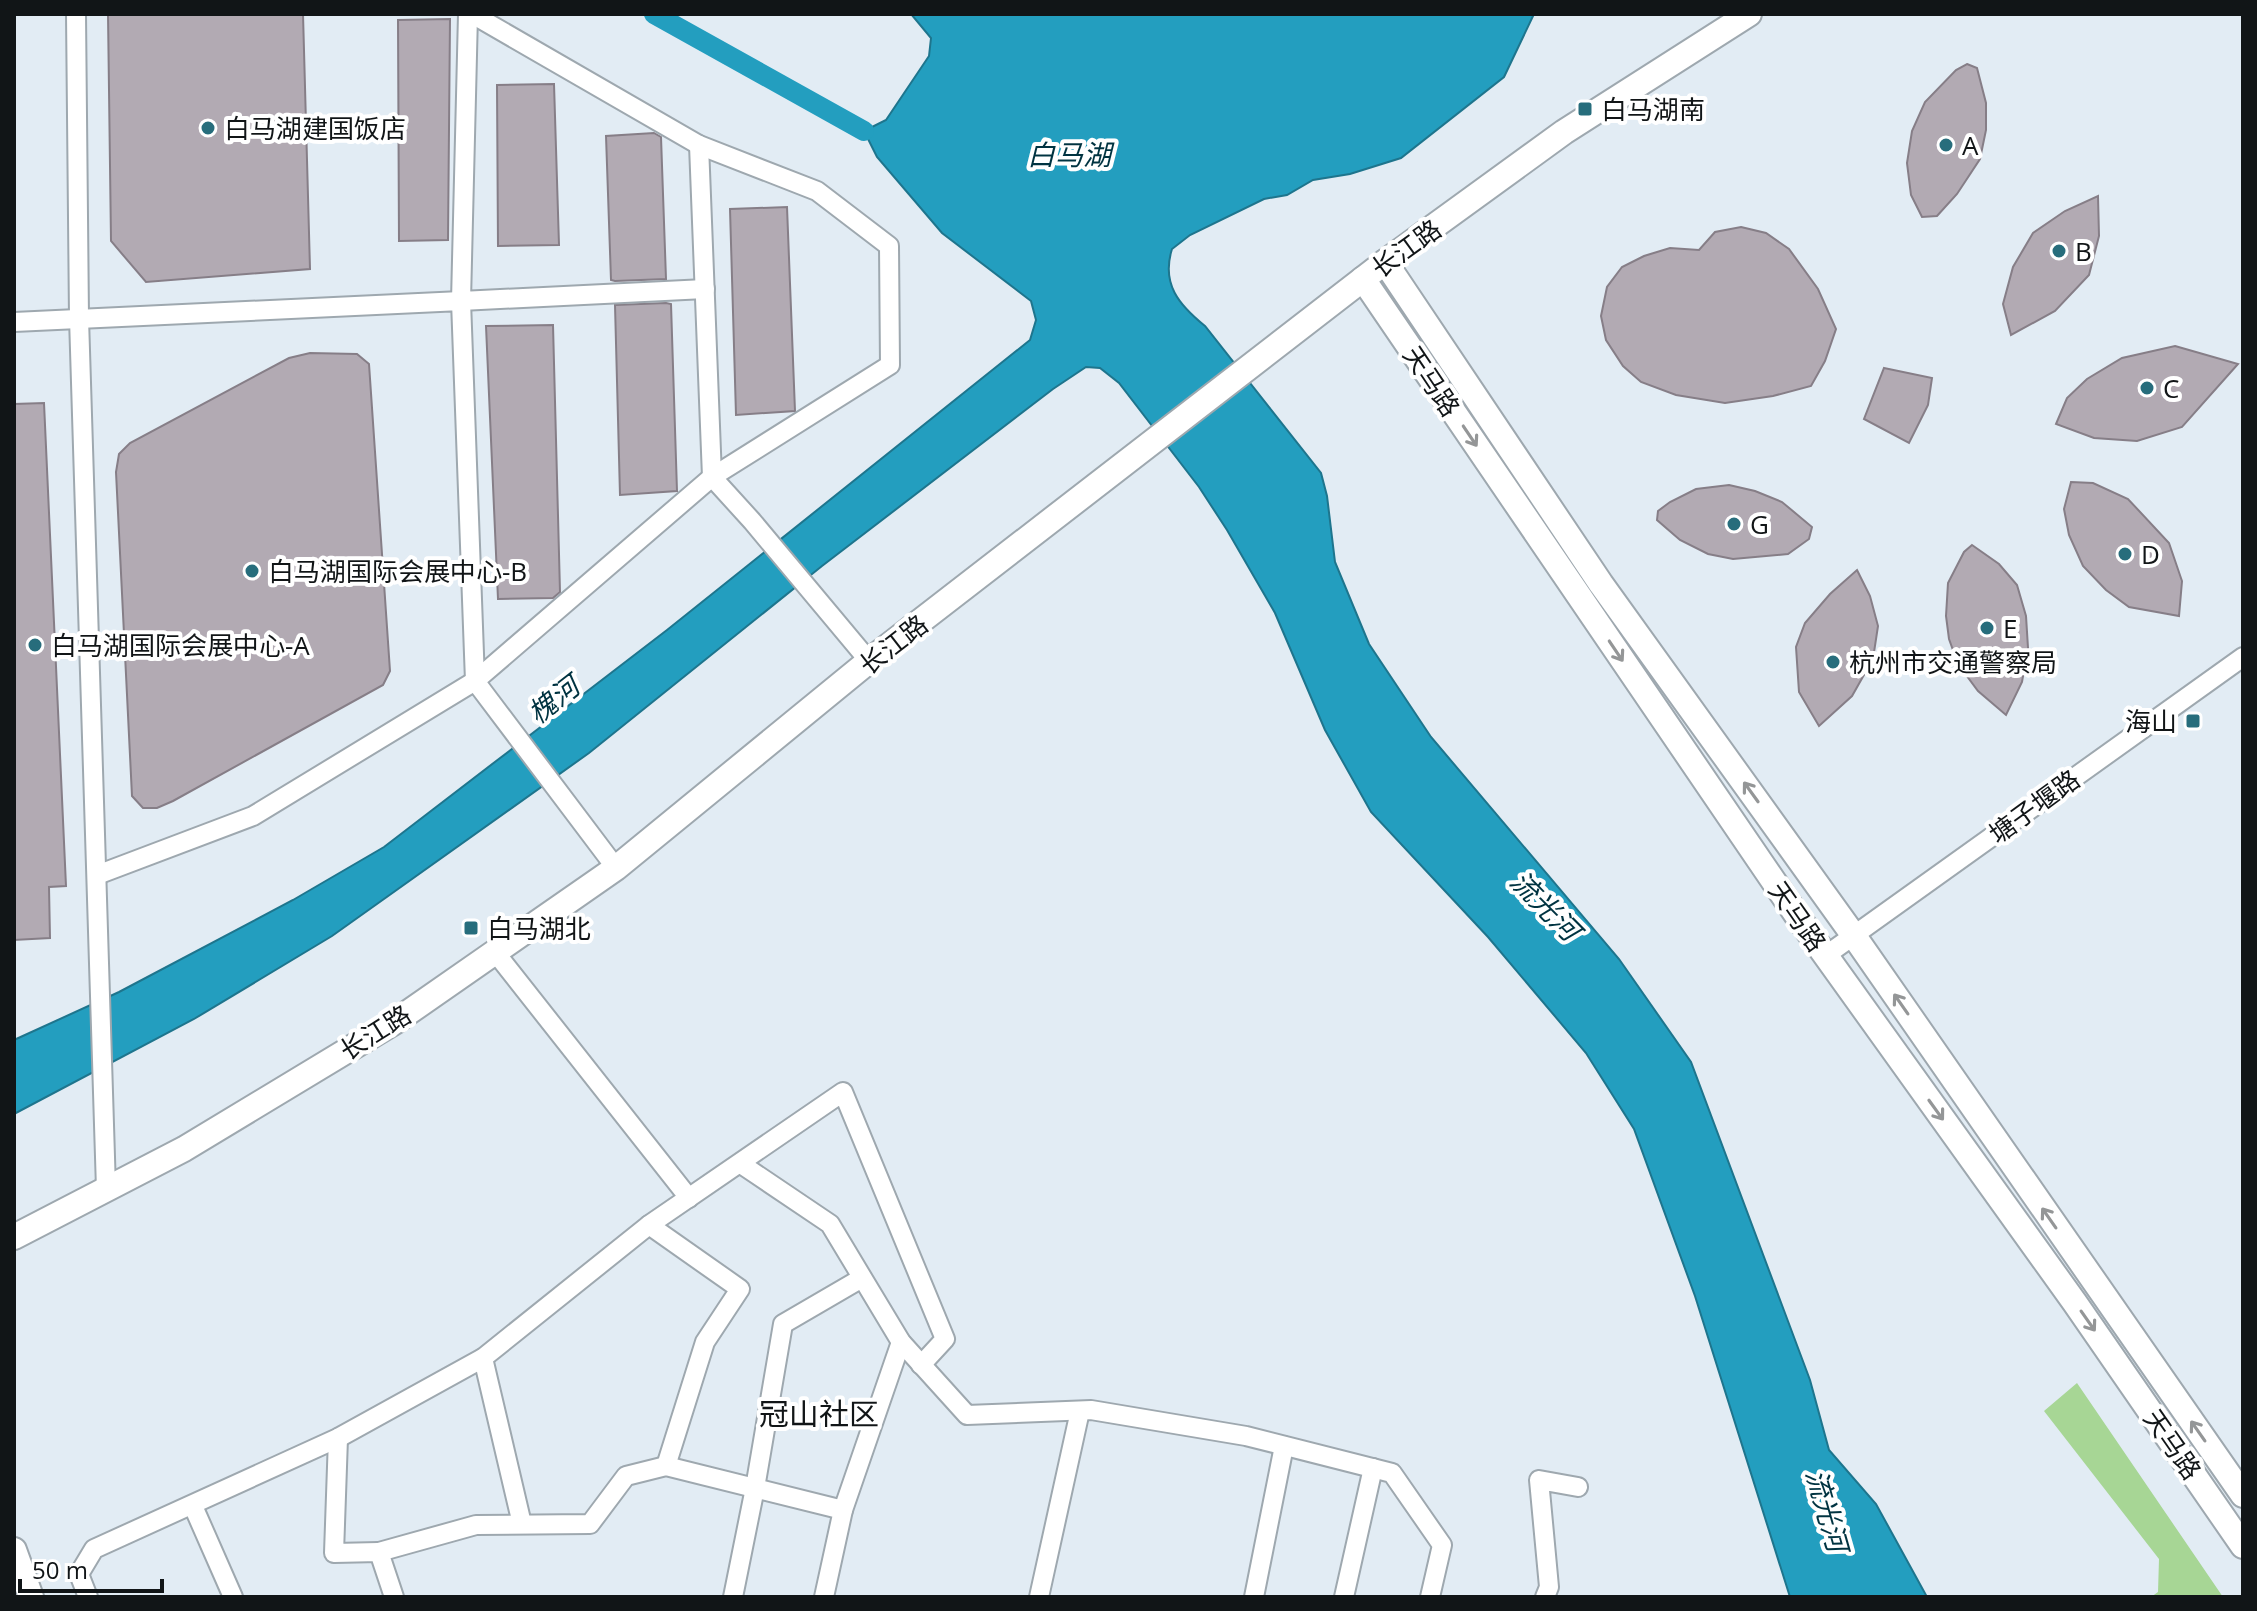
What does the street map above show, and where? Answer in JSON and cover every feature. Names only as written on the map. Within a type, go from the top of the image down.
[{"type":"main road","name":"长江路","points":[[14,1237],[184,1149],[356,1045],[616,868],[869,661],[1385,262],[1564,132],[1749,14]]},
{"type":"main road","name":"天马路","points":[[1385,262],[1601,584],[1854,936],[2243,1495]]},
{"type":"main road","name":"天马路","points":[[1363,279],[1825,956],[2066,1290],[2243,1546]]},
{"type":"main road","points":[[14,1550],[31,1597]]},
{"type":"street","points":[[76,14],[79,318],[106,1189]]},
{"type":"street","points":[[97,875],[253,816],[475,681],[712,477],[890,365],[889,246],[817,191],[699,145],[470,14],[461,301],[475,681],[616,868]]},
{"type":"street","points":[[699,145],[712,477],[869,661]]},
{"type":"street","points":[[14,322],[705,289]]},
{"type":"street","name":"塘子堰路","points":[[1825,956],[2243,657]]},
{"type":"street","points":[[495,952],[689,1198]]},
{"type":"street","points":[[88,1597],[79,1574],[94,1549],[338,1438],[483,1358],[649,1225],[843,1092],[945,1339],[921,1365]]},
{"type":"street","points":[[741,1164],[830,1224],[901,1342],[967,1415],[1091,1410],[1246,1436],[1392,1473],[1442,1545],[1430,1597]]},
{"type":"street","points":[[649,1225],[740,1289],[705,1342],[666,1466]]},
{"type":"street","points":[[733,1597],[783,1324],[862,1278]]},
{"type":"street","points":[[824,1597],[843,1510],[901,1342]]},
{"type":"street","points":[[483,1358],[522,1524]]},
{"type":"street","points":[[1039,1597],[1080,1411]]},
{"type":"street","points":[[338,1438],[334,1553],[379,1552],[476,1525],[590,1524],[626,1476],[666,1466],[843,1510]]},
{"type":"street","points":[[1254,1597],[1284,1446]]},
{"type":"street","points":[[1344,1597],[1373,1468]]},
{"type":"street","points":[[1545,1597],[1549,1587],[1539,1480],[1578,1487]]},
{"type":"street","points":[[193,1506],[233,1597]]},
{"type":"street","points":[[379,1552],[394,1597]]},
{"type":"green space","points":[[2077,1383],[2223,1597],[2151,1597],[2158,1592],[2159,1559],[2044,1411]]},
{"type":"water","points":[[911,14],[1534,14],[1504,77],[1401,158],[1350,174],[1313,180],[1287,195],[1264,199],[1190,235],[1172,249],[1169,261],[1171,283],[1180,302],[1205,326],[1321,473],[1335,562],[1369,644],[1431,737],[1619,959],[1691,1062],[1810,1380],[1829,1450],[1876,1504],[1927,1597],[1790,1597],[1695,1296],[1634,1129],[1586,1053],[1488,937],[1371,812],[1325,730],[1275,613],[1227,530],[1199,487],[1119,383],[1100,368],[1086,367],[1053,389],[822,566],[589,753],[332,936],[194,1019],[14,1114],[14,1040],[119,992],[293,900],[384,847],[667,630],[1030,340],[1036,320],[1031,301],[942,233],[877,157],[864,131],[886,120],[929,56],[931,38]]},
{"type":"building","name":"白马湖建国饭店","points":[[108,14],[303,14],[310,269],[146,282],[111,241]]},
{"type":"building","points":[[450,19],[448,240],[399,241],[398,20]]},
{"type":"building","name":"A","points":[[1967,64],[1977,68],[1986,103],[1986,130],[1980,159],[1957,194],[1937,216],[1922,217],[1911,195],[1907,163],[1912,131],[1925,102],[1956,70]]},
{"type":"building","points":[[554,84],[559,245],[498,246],[497,85]]},
{"type":"building","points":[[654,133],[661,137],[666,279],[611,280],[606,136]]},
{"type":"building","name":"B","points":[[2098,196],[2099,236],[2089,275],[2055,311],[2011,335],[2003,304],[2013,267],[2033,233],[2065,211]]},
{"type":"building","points":[[787,207],[795,411],[736,415],[730,209]]},
{"type":"building","points":[[1741,227],[1766,233],[1789,249],[1818,289],[1836,329],[1825,361],[1811,386],[1773,396],[1725,403],[1676,395],[1641,382],[1623,366],[1606,340],[1601,316],[1607,287],[1622,267],[1644,256],[1670,248],[1699,250],[1715,232]]},
{"type":"building","points":[[671,304],[677,491],[620,495],[615,305]]},
{"type":"building","points":[[553,325],[560,592],[553,598],[498,599],[486,326]]},
{"type":"building","name":"C","points":[[2175,346],[2238,364],[2182,427],[2137,441],[2094,438],[2056,424],[2067,398],[2087,379],[2122,358]]},
{"type":"building","name":"白马湖国际会展中心-B","points":[[310,353],[357,354],[369,364],[390,671],[383,685],[173,801],[157,808],[143,808],[132,796],[116,472],[119,454],[130,443],[289,358]]},
{"type":"building","points":[[1884,368],[1932,378],[1928,405],[1909,443],[1864,419]]},
{"type":"building","name":"白马湖国际会展中心-A","points":[[44,403],[66,886],[49,887],[50,938],[14,940],[14,404]]},
{"type":"building","name":"D","points":[[2071,482],[2093,483],[2128,499],[2169,543],[2182,581],[2179,616],[2129,607],[2106,590],[2083,566],[2069,535],[2064,509]]},
{"type":"building","name":"G","points":[[1729,485],[1782,502],[1812,527],[1809,539],[1788,554],[1733,559],[1708,554],[1680,540],[1657,520],[1658,511],[1696,489]]},
{"type":"building","name":"E","points":[[1972,545],[1999,564],[2017,585],[2026,616],[2028,648],[2022,682],[2006,715],[1978,691],[1958,664],[1949,639],[1946,616],[1948,583],[1964,552]]},
{"type":"building","points":[[1857,570],[1870,596],[1878,626],[1873,659],[1852,696],[1819,726],[1799,692],[1796,647],[1805,623],[1830,594]]},
{"type":"waterway","points":[[654,14],[864,131]]},
{"type":"place","name":"白马湖南","points":[[1585,109]]},
{"type":"place","name":"白马湖建国饭店","points":[[208,128]]},
{"type":"place","name":"A","points":[[1946,145]]},
{"type":"place","name":"B","points":[[2059,251]]},
{"type":"place","name":"C","points":[[2147,388]]},
{"type":"place","name":"G","points":[[1734,524]]},
{"type":"place","name":"D","points":[[2125,554]]},
{"type":"place","name":"白马湖国际会展中心-B","points":[[252,571]]},
{"type":"place","name":"E","points":[[1987,628]]},
{"type":"place","name":"白马湖国际会展中心-A","points":[[35,645]]},
{"type":"place","name":"杭州市交通警察局","points":[[1833,662]]},
{"type":"place","name":"海山","points":[[2193,721]]},
{"type":"place","name":"白马湖北","points":[[471,928]]},
{"type":"district","name":"冠山社区","points":[[819,1413]]},
{"type":"water label","name":"白马湖","points":[[1069,154]]},
{"type":"water label","name":"槐河","points":[[553,699]]},
{"type":"water label","name":"流光河","points":[[1546,905]]},
{"type":"water label","name":"流光河","points":[[1828,1510]]}]
